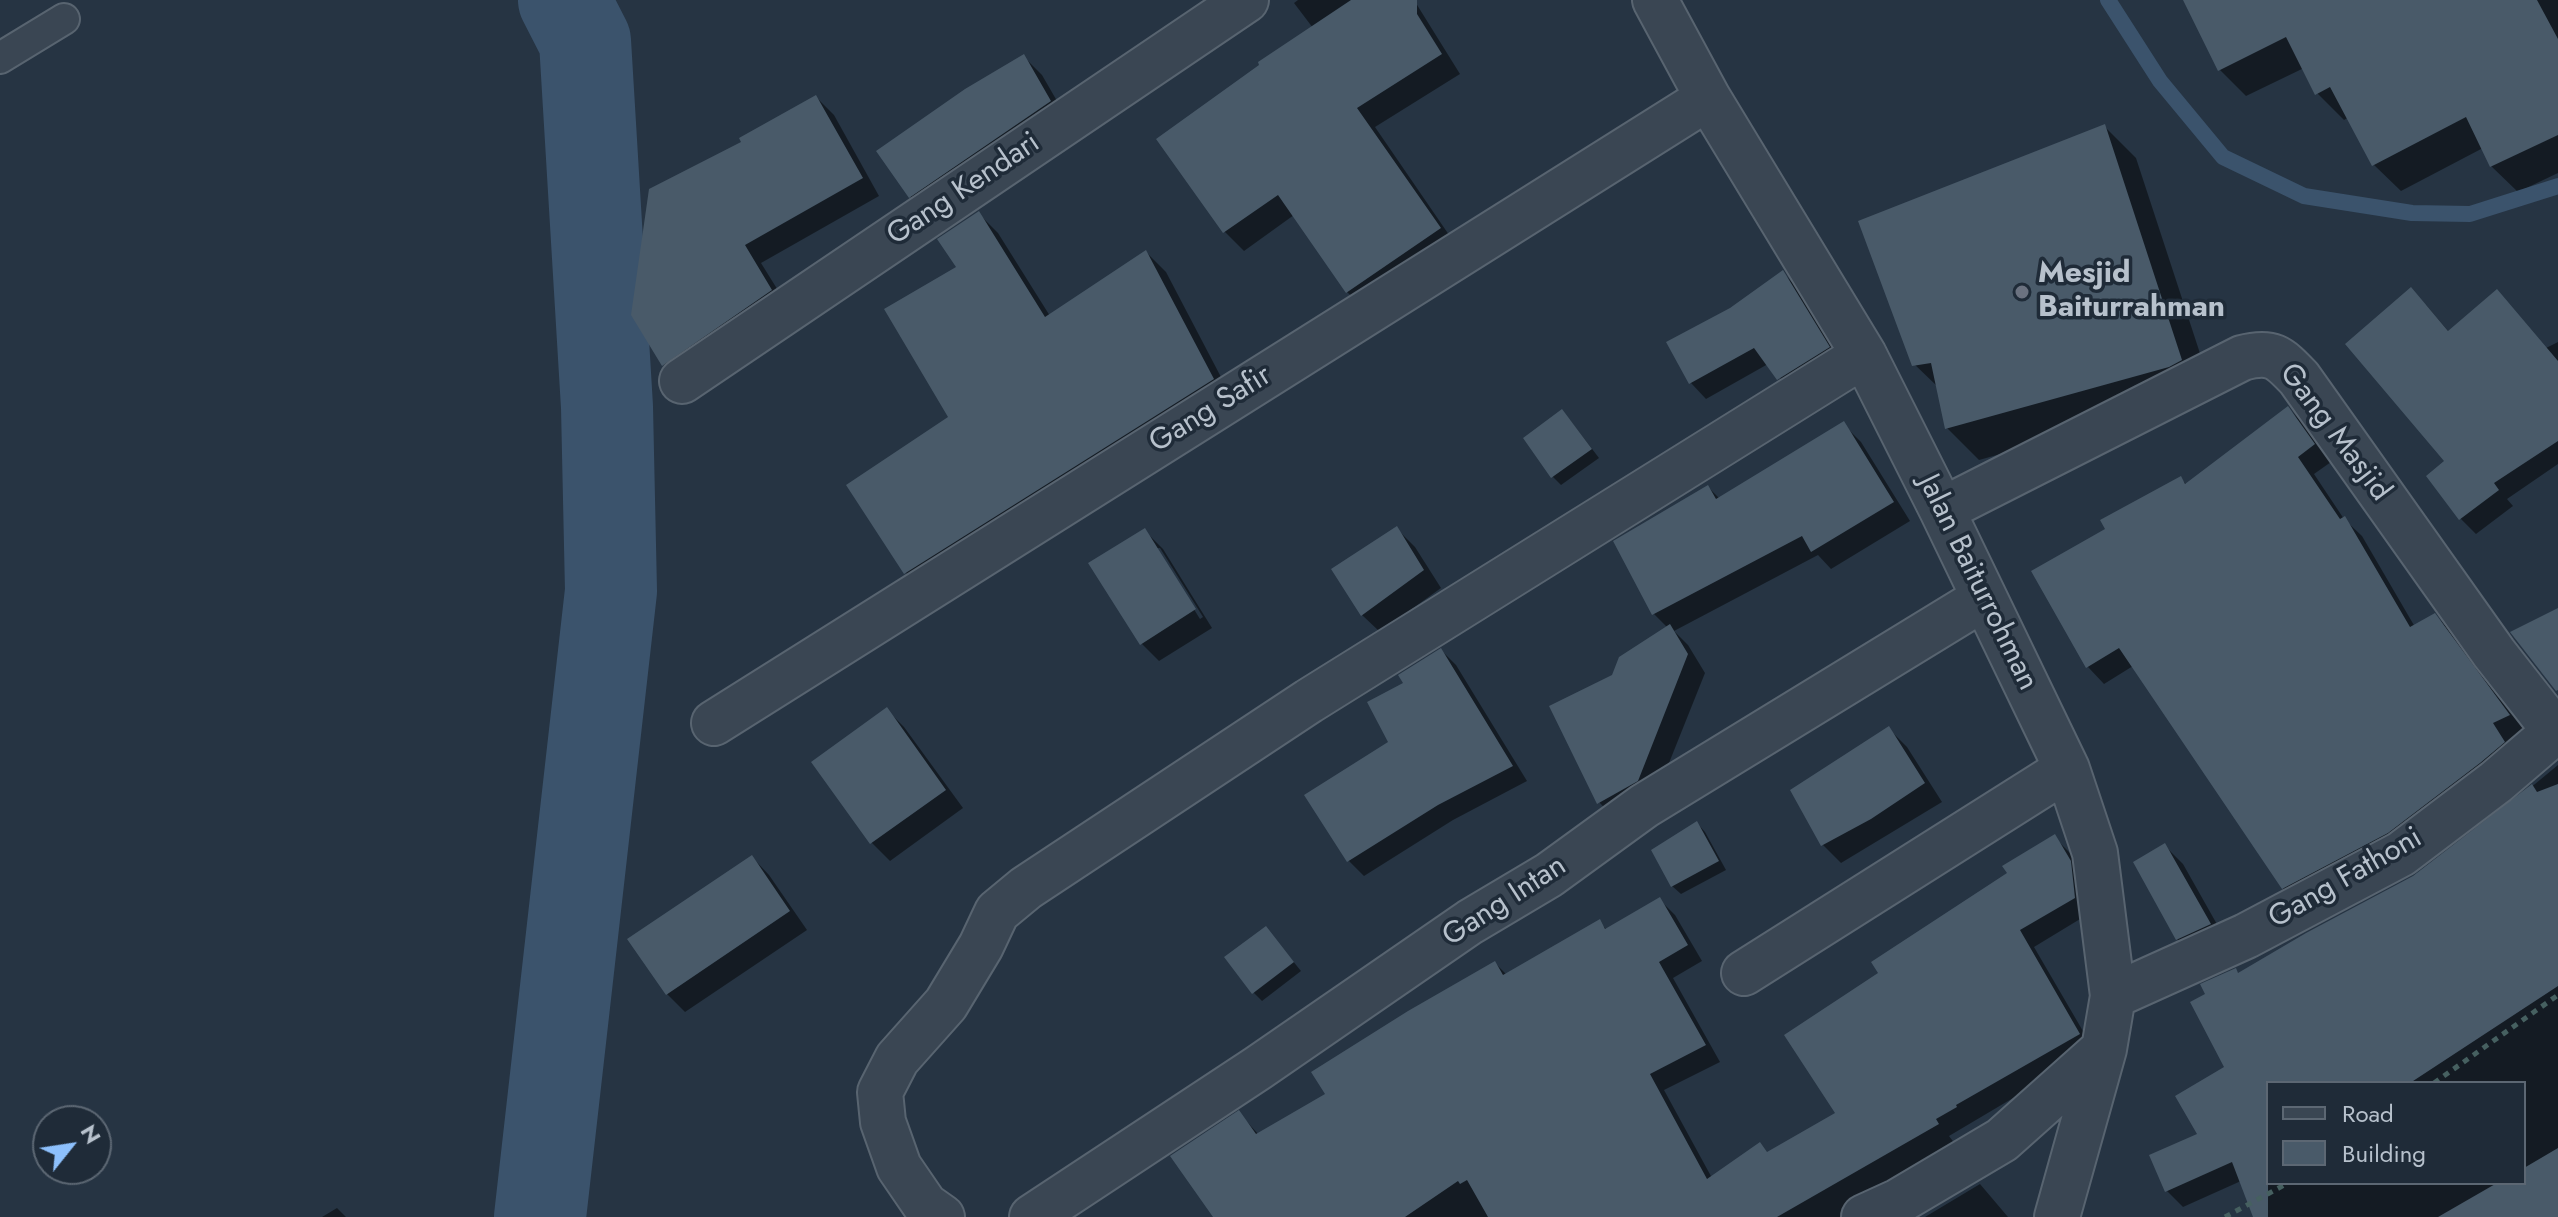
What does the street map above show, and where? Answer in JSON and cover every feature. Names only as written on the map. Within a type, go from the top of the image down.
[{"type":"street","name":"Gang Kendari","points":[[682,381],[1246,0]]},
{"type":"street","name":"Jalan Baiturrohman","points":[[1655,0],[1708,98],[1864,355],[2067,769],[2095,853],[2113,996],[2104,1049],[2057,1217]]},
{"type":"street","name":"Gang Safir","points":[[714,723],[1708,98]]},
{"type":"street","name":"Gang Masjid","points":[[1942,510],[2242,358],[2259,353],[2279,357],[2299,378],[2494,653],[2556,730]]},
{"type":"street","points":[[942,1217],[925,1205],[899,1167],[883,1122],[880,1092],[897,1059],[946,1004],[981,946],[997,912],[1026,888],[1309,701],[1864,355]]},
{"type":"street","name":"Gang Intan","points":[[1032,1217],[1258,1068],[1470,922],[1549,875],[1644,806],[1984,598]]},
{"type":"street","name":"Gang Fathoni","points":[[2113,996],[2246,936],[2401,854],[2496,782],[2556,730]]},
{"type":"street","points":[[1744,973],[2067,769]]},
{"type":"street","points":[[1864,1217],[1899,1201],[2002,1140],[2104,1049]]},
{"type":"lane","points":[[0,58],[64,19]]},
{"type":"path","points":[[2437,1081],[2558,995]]},
{"type":"path","points":[[2225,1217],[2284,1185]]},
{"type":"building","points":[[1351,0],[1417,0],[1417,14],[1442,54],[1357,108],[1441,228],[1346,293],[1278,195],[1223,233],[1156,139],[1259,65],[1258,62]]},
{"type":"building","points":[[2183,0],[2537,0],[2558,39],[2558,135],[2490,167],[2466,117],[2372,166],[2330,87],[2315,95],[2286,37],[2218,71]]},
{"type":"building","points":[[1024,54],[1051,101],[909,198],[876,151],[965,89]]},
{"type":"building","points":[[816,95],[863,178],[745,245],[772,290],[662,366],[631,315],[649,189],[741,142],[739,138]]},
{"type":"building","name":"Mesjid Baiturrahman","points":[[2105,124],[2182,360],[2169,367],[1945,429],[1931,363],[1912,366],[1858,221]]},
{"type":"building","points":[[979,211],[1045,317],[1146,250],[1214,379],[904,574],[846,485],[948,417],[884,309],[956,267],[937,239]]},
{"type":"building","points":[[1783,270],[1830,347],[1777,380],[1754,348],[1689,384],[1666,342],[1730,308]]},
{"type":"building","points":[[2411,287],[2448,331],[2497,289],[2558,361],[2558,441],[2494,483],[2499,490],[2459,520],[2426,476],[2444,461],[2345,344]]},
{"type":"building","points":[[2288,406],[2315,444],[2298,457],[2340,519],[2345,516],[2410,627],[2435,613],[2510,715],[2493,723],[2505,742],[2480,763],[2388,833],[2282,889],[2119,648],[2086,668],[2031,571],[2105,529],[2100,520],[2181,476],[2185,484]]},
{"type":"building","points":[[1562,409],[1592,449],[1551,478],[1523,438]]},
{"type":"building","points":[[1844,421],[1894,502],[1811,552],[1802,536],[1652,615],[1613,541],[1708,485],[1716,499]]},
{"type":"building","points":[[1397,526],[1424,570],[1361,616],[1331,569]]},
{"type":"building","points":[[1145,528],[1196,609],[1140,645],[1088,563]]},
{"type":"building","points":[[2558,608],[2558,690],[2556,691],[2510,632]]},
{"type":"building","points":[[1670,624],[1688,654],[1638,781],[1597,804],[1549,706],[1612,675],[1619,657]]},
{"type":"building","points":[[1441,648],[1513,766],[1438,805],[1347,862],[1304,795],[1388,742],[1367,702],[1403,683],[1398,675]]},
{"type":"building","points":[[887,707],[946,790],[870,844],[811,762]]},
{"type":"building","points":[[1889,726],[1925,783],[1871,819],[1821,846],[1790,790]]},
{"type":"building","points":[[2532,784],[2537,792],[2558,784],[2558,986],[2413,1081],[2266,1081],[2268,1217],[2253,1217],[2232,1162],[2165,1192],[2149,1155],[2197,1134],[2175,1096],[2224,1067],[2190,1002],[2205,994],[2200,984],[2236,968],[2238,973],[2413,876]]},
{"type":"building","points":[[1697,821],[1719,861],[1671,887],[1651,850]]},
{"type":"building","points":[[2055,834],[2071,861],[2075,898],[2020,930],[2080,1034],[1956,1105],[1936,1119],[1939,1124],[1777,1217],[1488,1217],[1467,1180],[1460,1184],[1458,1181],[1405,1217],[1213,1217],[1170,1156],[1239,1110],[1256,1134],[1325,1094],[1311,1072],[1408,1011],[1495,961],[1503,975],[1600,919],[1605,929],[1660,897],[1688,945],[1659,962],[1706,1045],[1650,1074],[1707,1179],[1760,1142],[1767,1152],[1835,1113],[1784,1035],[1878,973],[1871,962],[2007,873],[2002,866]]},
{"type":"building","points":[[2165,843],[2211,924],[2176,940],[2133,862]]},
{"type":"building","points":[[752,855],[790,911],[666,995],[627,939]]},
{"type":"building","points":[[1266,926],[1294,962],[1252,994],[1224,957]]},
{"type":"building","points":[[2558,1148],[2558,1217],[2438,1217],[2494,1185],[2526,1185],[2526,1167]]},
{"type":"waterway","points":[[540,1217],[611,591],[607,407],[585,41],[564,0]]},
{"type":"waterway","points":[[2108,0],[2160,81],[2223,157],[2304,196],[2412,213],[2470,214],[2558,186]]},
{"type":"place","name":"Mesjid Baiturrahman","points":[[2022,292]]}]
